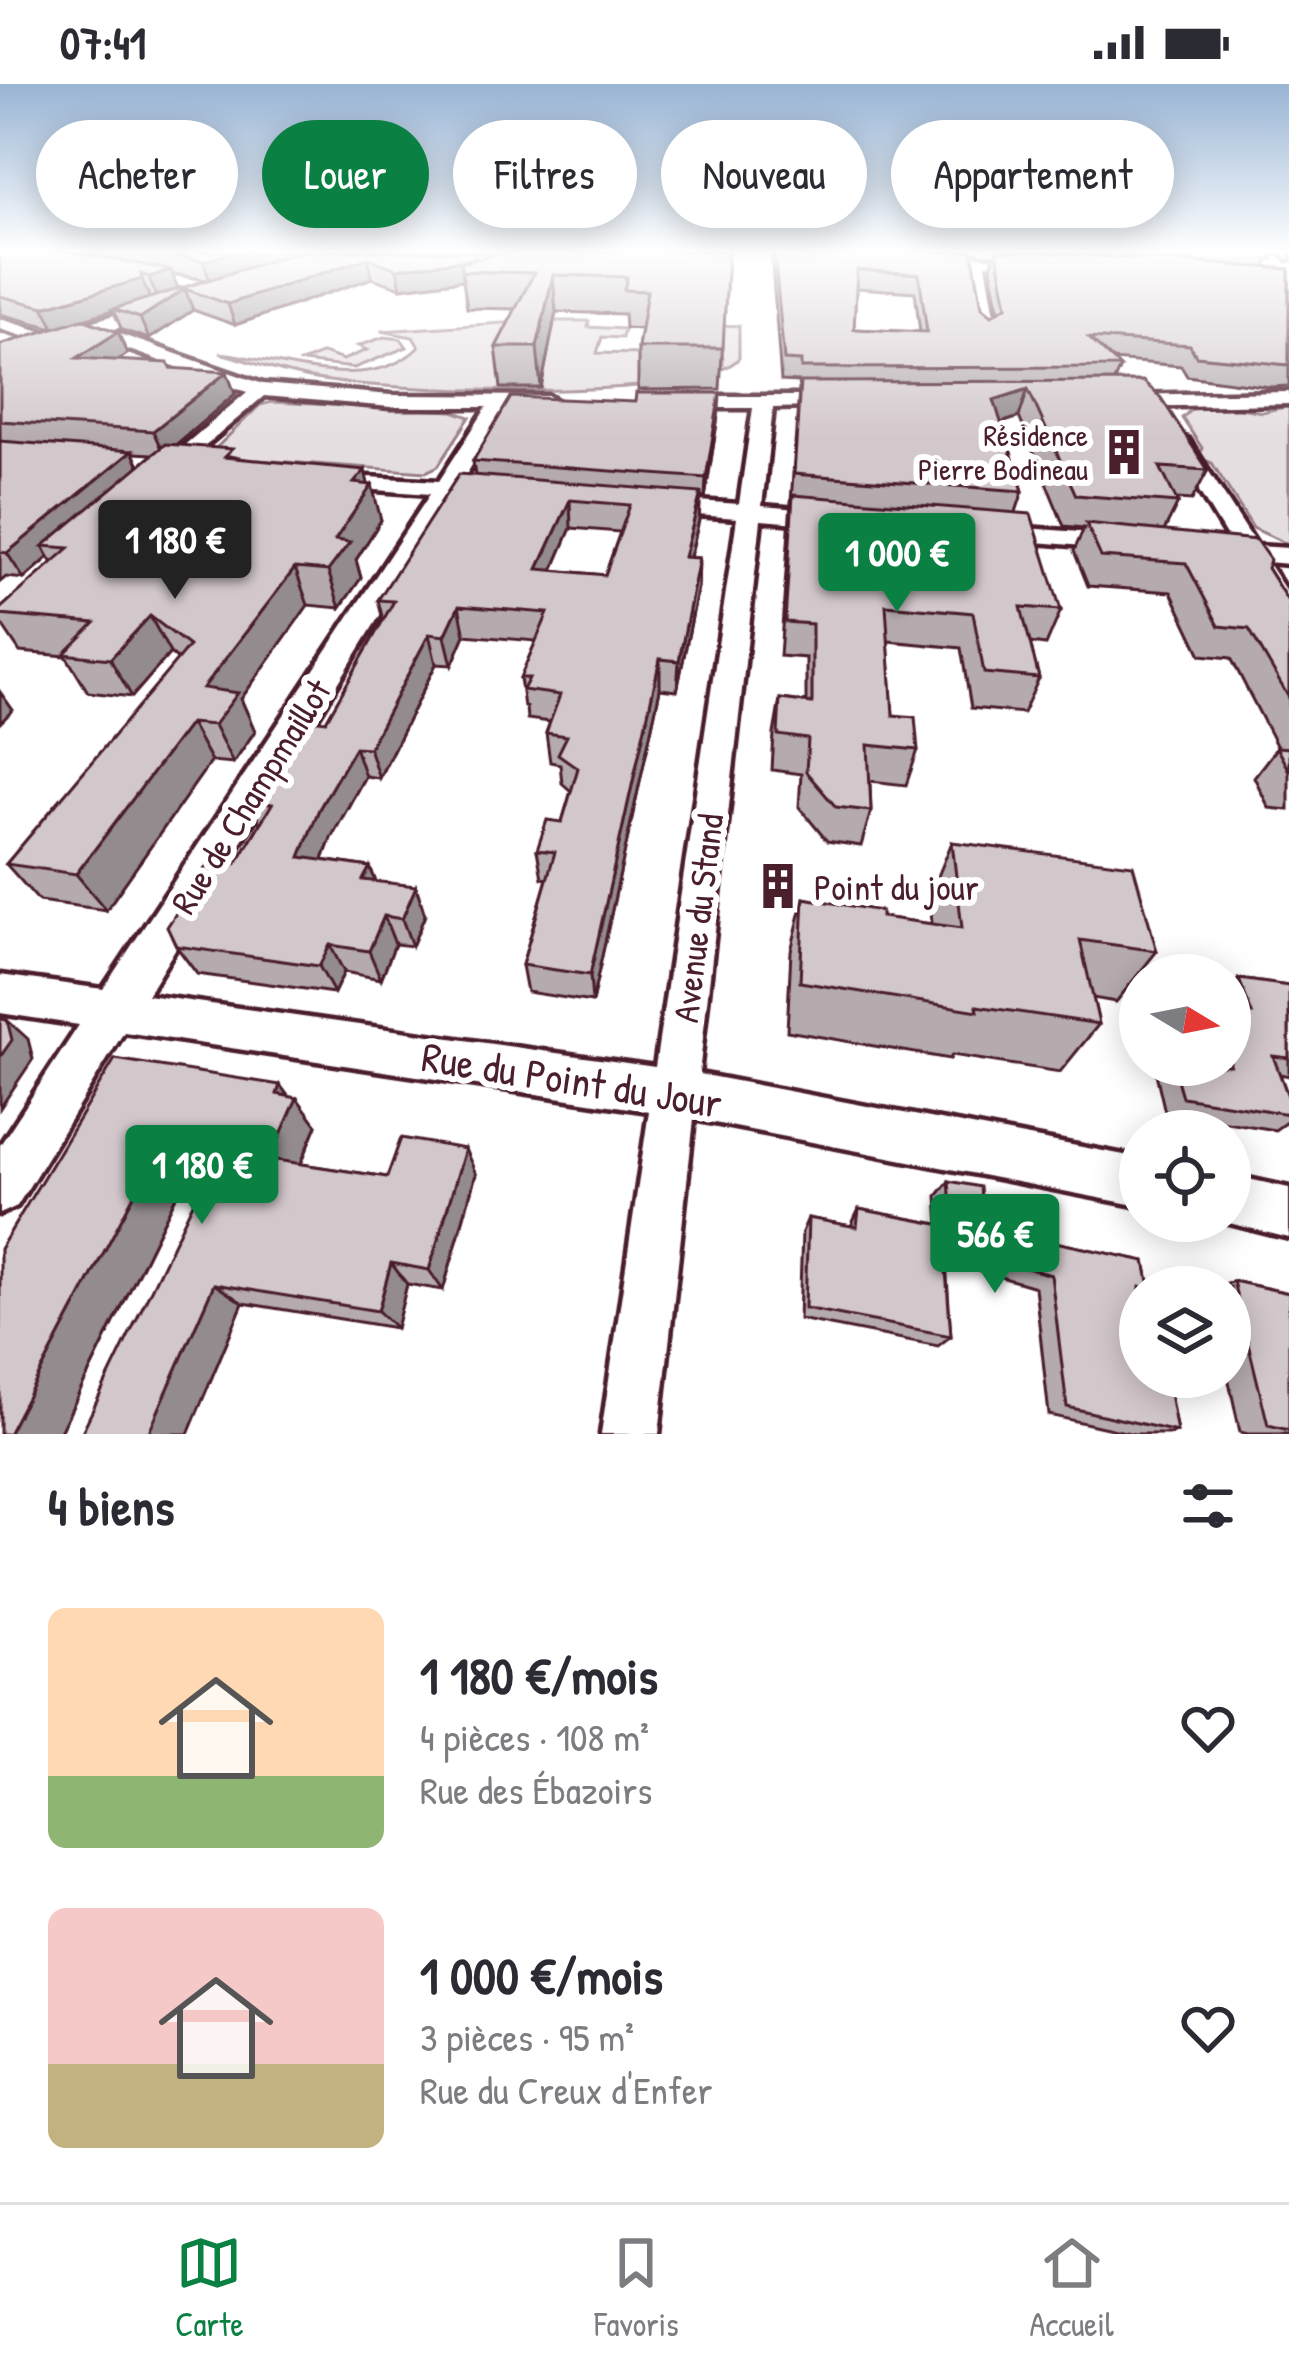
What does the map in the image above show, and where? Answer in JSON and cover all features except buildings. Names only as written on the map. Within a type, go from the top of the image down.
[{"type":"main road","points":[[0,357],[137,314]]},
{"type":"street","points":[[987,314],[989,326]]},
{"type":"street","points":[[0,324],[52,340]]},
{"type":"street","points":[[94,327],[102,334],[260,390],[391,401],[572,402]]},
{"type":"street","points":[[138,497],[260,390]]},
{"type":"street","points":[[1109,401],[1289,398]]},
{"type":"street","name":"Avenue du Stand","points":[[630,1434],[764,401]]},
{"type":"street","points":[[1155,401],[1289,618]]},
{"type":"street","points":[[668,402],[857,402]]},
{"type":"street","name":"Rue de Champmaillot","points":[[0,1189],[500,403]]},
{"type":"street","points":[[130,463],[218,470]]},
{"type":"street","points":[[286,476],[516,494]]},
{"type":"street","points":[[633,503],[869,522]]},
{"type":"street","points":[[964,530],[1154,545]]},
{"type":"street","points":[[1201,549],[1289,556]]},
{"type":"street","name":"Rue du Point du Jour","points":[[0,994],[674,1092],[1119,1178]]},
{"type":"street","points":[[1251,1205],[1289,1213]]},
{"type":"shaded area","points":[[589,321],[588,327],[624,329],[622,338],[602,337],[597,353],[642,354],[642,362],[723,364],[721,325],[739,326],[739,358],[712,373],[665,383],[464,390],[299,376],[220,353],[323,371],[375,370],[399,362],[419,347],[413,337],[381,331]]},
{"type":"shaded area","points":[[384,337],[401,339],[407,347],[354,368],[302,362],[323,353],[343,360],[367,350],[358,346]]},
{"type":"shaded area","points":[[260,405],[453,411],[470,417],[438,466],[426,472],[218,457],[212,452]]},
{"type":"shaded area","points":[[1230,406],[1262,412],[1289,406],[1289,545],[1253,528],[1212,463],[1199,458],[1202,448],[1182,418],[1194,407]]},
{"type":"place","name":"Résidence Pierre Bodineau","points":[[1124,452]]},
{"type":"place","name":"Point du jour","points":[[778,886]]}]
